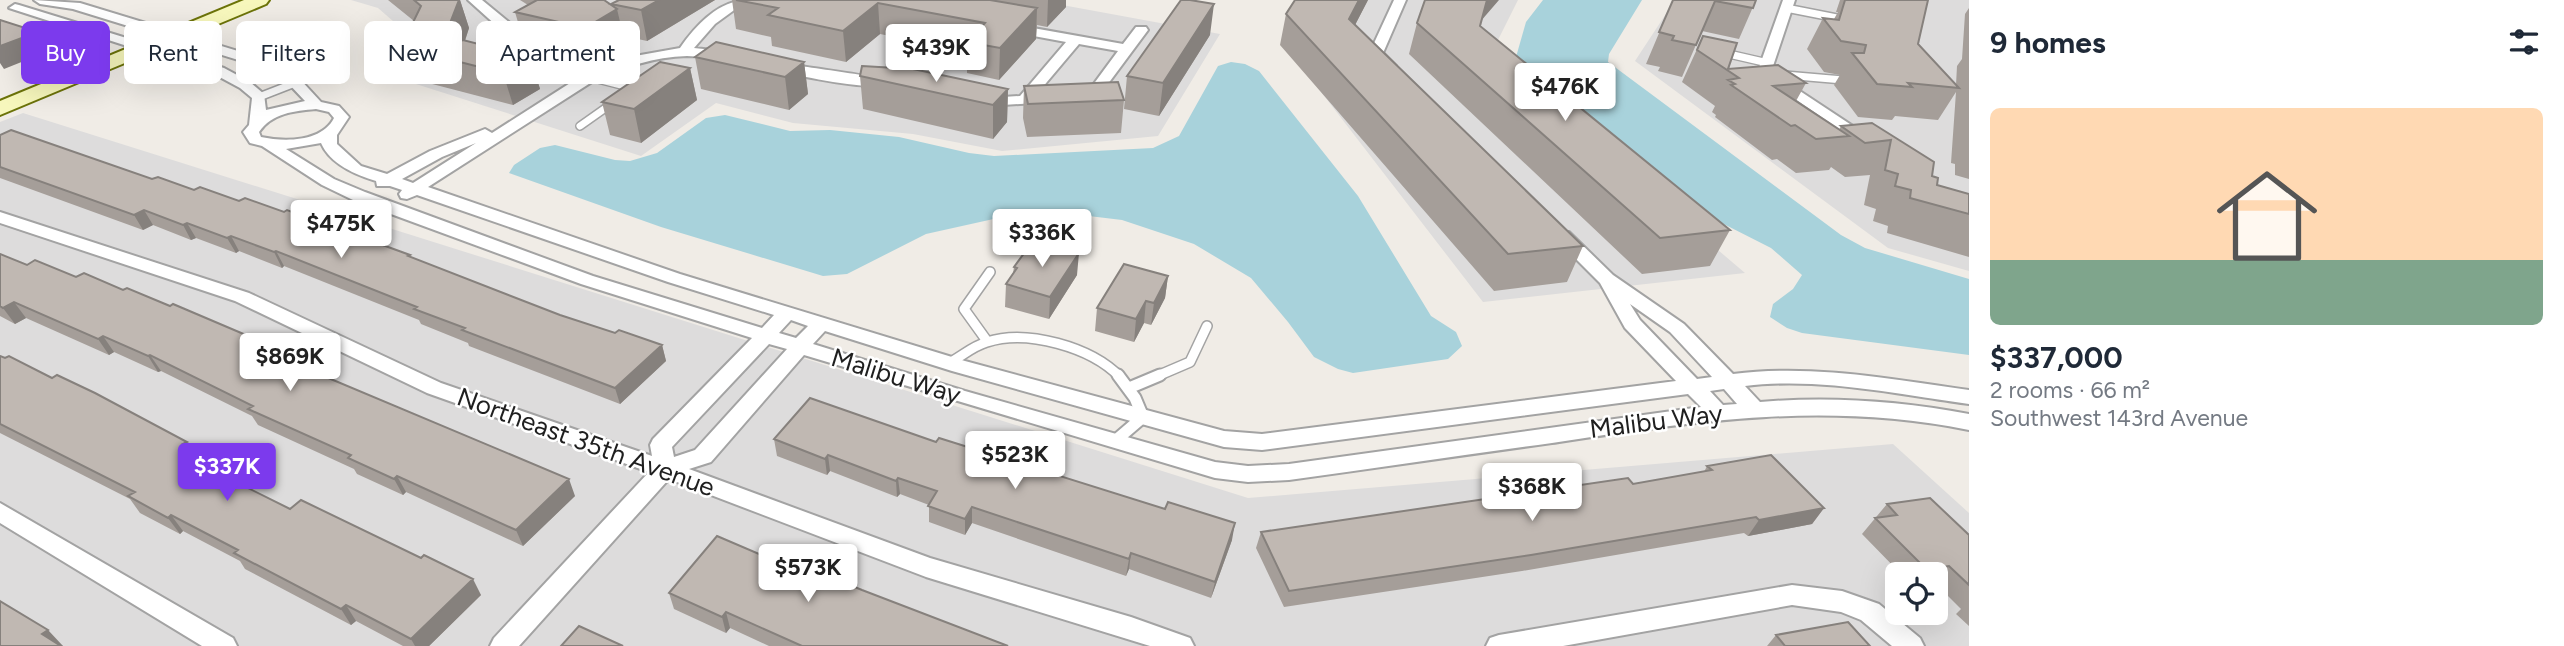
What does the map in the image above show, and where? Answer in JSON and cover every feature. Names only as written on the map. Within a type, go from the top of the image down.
[{"type":"main road","points":[[185,21],[227,0]]},
{"type":"main road","points":[[209,21],[260,0]]},
{"type":"main road","points":[[0,93],[124,43]]},
{"type":"main road","points":[[0,109],[124,51]]},
{"type":"street","points":[[474,0],[499,21]]},
{"type":"street","points":[[685,51],[697,32],[710,20],[742,0]]},
{"type":"street","points":[[1400,0],[1376,54],[1405,82]]},
{"type":"street","points":[[0,10],[43,1],[76,6],[124,27]]},
{"type":"street","points":[[1787,4],[1766,68],[1843,130],[1881,151]]},
{"type":"street","points":[[15,8],[124,43]]},
{"type":"street","points":[[996,25],[1127,49]]},
{"type":"street","points":[[963,90],[1003,101],[1091,97],[1141,30]]},
{"type":"street","points":[[1024,100],[1075,40]]},
{"type":"street","points":[[640,60],[685,51],[743,58]]},
{"type":"street","points":[[765,63],[812,74],[895,83]]},
{"type":"street","points":[[222,73],[246,85],[259,97],[259,111],[255,123]]},
{"type":"street","points":[[296,84],[316,105]]},
{"type":"street","points":[[386,206],[580,84]]},
{"type":"street","points":[[255,123],[282,110],[316,105],[334,109],[342,117],[337,128],[306,142],[268,144]]},
{"type":"street","name":"Malibu Way","points":[[255,123],[251,132],[255,140],[268,144],[328,182],[359,196],[587,280],[799,347],[1215,470],[1248,474],[1289,472],[1754,408],[1871,409],[1946,416],[1969,422]]},
{"type":"street","points":[[359,196],[436,154],[512,126]]},
{"type":"street","name":"Malibu Way","points":[[329,132],[329,145],[355,169],[414,190],[521,223],[674,278],[949,363],[1224,439],[1262,442],[1772,376],[1863,382],[1969,397]]},
{"type":"street","name":"Northeast 35th Avenue","points":[[0,217],[242,297],[434,388],[665,469],[926,567],[1131,628],[1181,646]]},
{"type":"street","points":[[1549,223],[1606,279],[1677,328],[1754,408]]},
{"type":"street","points":[[1606,279],[1632,324],[1719,413]]},
{"type":"street","points":[[665,469],[661,445],[787,313]]},
{"type":"street","points":[[503,646],[665,469],[703,456],[821,323]]},
{"type":"street","points":[[0,512],[224,646]]},
{"type":"street","points":[[1499,646],[1532,643],[1792,595],[1842,602],[1870,612],[1911,646]]},
{"type":"lane","points":[[1787,4],[1854,22]]},
{"type":"lane","points":[[1708,50],[1766,68],[1843,80]]},
{"type":"lane","points":[[259,97],[292,84]]},
{"type":"lane","points":[[619,84],[629,87],[629,91]]},
{"type":"lane","points":[[580,125],[638,86]]},
{"type":"lane","points":[[987,341],[964,309],[990,272]]},
{"type":"lane","points":[[1129,388],[1190,362],[1207,326]]},
{"type":"lane","points":[[949,363],[987,341],[1042,341],[1091,353],[1110,366],[1129,388],[1143,416],[1115,441]]},
{"type":"shaded area","points":[[351,0],[1035,0],[1220,34],[1158,136],[1002,151],[913,134],[793,123],[716,103],[641,156],[416,84],[462,84],[462,21],[393,21],[378,8]]},
{"type":"shaded area","points":[[1304,0],[1518,0],[1490,56],[1745,273],[1483,302],[1281,40]]},
{"type":"shaded area","points":[[1675,0],[1969,0],[1969,271],[1888,248],[1635,61]]},
{"type":"shaded area","points":[[23,113],[1248,498],[1893,444],[1969,513],[1969,646],[0,646],[0,122]]},
{"type":"water","points":[[1543,0],[1642,0],[1609,54],[1608,62],[1841,235],[1865,248],[1969,279],[1969,355],[1802,333],[1787,328],[1770,317],[1773,304],[1793,289],[1802,275],[1771,248],[1700,212],[1516,57],[1526,22]]},
{"type":"water","points":[[1231,62],[1245,64],[1259,71],[1358,196],[1431,316],[1456,332],[1462,346],[1448,359],[1353,373],[1338,369],[1314,357],[1251,278],[1194,244],[1122,220],[1064,213],[1007,216],[926,234],[847,274],[823,276],[661,227],[509,173],[514,165],[540,148],[555,145],[615,160],[630,161],[657,153],[706,118],[725,115],[790,131],[830,130],[899,137],[994,156],[1153,148],[1179,136],[1218,66]]},
{"type":"building","points":[[414,0],[459,0],[451,21],[414,21],[421,6]]},
{"type":"building","points":[[537,0],[604,0],[617,9],[597,21],[554,21],[515,12]]},
{"type":"building","points":[[619,0],[659,0],[641,10],[611,4]]},
{"type":"building","points":[[736,0],[990,0],[1037,8],[1000,48],[967,42],[985,23],[878,3],[843,31],[768,15],[778,8]]},
{"type":"building","points":[[1181,0],[1214,4],[1163,83],[1127,76]]},
{"type":"building","points":[[1295,0],[1359,0],[1349,19],[1583,246],[1508,254],[1286,14]]},
{"type":"building","points":[[1425,0],[1487,0],[1480,26],[1730,230],[1660,238],[1417,23]]},
{"type":"building","points":[[1673,0],[1756,0],[1753,8],[1715,1],[1696,45],[1672,40],[1674,36],[1659,32]]},
{"type":"building","points":[[1845,0],[1928,0],[1918,44],[1959,88],[1908,83],[1912,87],[1877,84],[1852,53],[1864,53],[1866,45],[1841,41],[1823,18],[1839,20]]},
{"type":"building","points":[[0,20],[21,27],[21,38],[0,46]]},
{"type":"building","points":[[1703,36],[1737,43],[1728,69],[1778,65],[1806,83],[1773,86],[1849,136],[1816,139],[1795,125],[1791,126],[1731,85],[1735,84],[1728,80],[1739,78],[1697,50]]},
{"type":"building","points":[[463,40],[476,43],[476,66],[462,63]]},
{"type":"building","points":[[716,42],[804,62],[785,77],[695,57]]},
{"type":"building","points":[[660,62],[690,68],[634,109],[602,102],[628,84],[640,84],[640,76]]},
{"type":"building","points":[[862,66],[913,69],[1008,89],[993,105],[860,76]]},
{"type":"building","points":[[1118,82],[1124,100],[1028,104],[1024,86]]},
{"type":"building","points":[[1872,123],[1934,162],[1932,176],[1938,178],[1937,185],[1969,194],[1969,214],[1910,198],[1911,190],[1895,186],[1898,174],[1885,170],[1891,140],[1865,143],[1841,126]]},
{"type":"building","points":[[11,130],[152,179],[158,177],[194,190],[200,187],[239,201],[245,198],[284,212],[287,210],[410,255],[408,256],[560,315],[615,333],[619,330],[662,345],[615,388],[462,330],[465,328],[276,251],[231,236],[227,238],[187,223],[183,225],[144,210],[134,215],[0,167],[0,135]]},
{"type":"building","points":[[1033,241],[1079,253],[1050,297],[1006,284],[1017,268],[1014,267]]},
{"type":"building","points":[[0,254],[27,265],[35,260],[76,277],[84,273],[123,290],[127,288],[170,306],[173,304],[253,338],[247,342],[295,364],[569,479],[516,530],[397,476],[394,479],[348,458],[351,455],[248,409],[253,406],[150,355],[103,336],[98,339],[14,302],[3,308],[0,306]]},
{"type":"building","points":[[1124,264],[1168,276],[1154,303],[1146,301],[1136,319],[1097,308]]},
{"type":"building","points":[[0,356],[9,356],[52,378],[57,375],[95,393],[187,442],[183,444],[234,469],[224,476],[290,509],[301,500],[421,558],[424,555],[473,579],[411,639],[346,605],[341,609],[234,553],[238,550],[171,515],[168,518],[128,496],[135,492],[0,424]]},
{"type":"building","points":[[810,398],[936,442],[939,438],[1165,509],[1168,502],[1235,523],[1215,582],[1131,553],[1129,559],[972,507],[965,519],[928,506],[937,491],[898,478],[896,481],[828,455],[825,459],[774,439]]},
{"type":"building","points":[[1771,455],[1824,508],[1289,591],[1261,532],[1628,478],[1633,484],[1712,470],[1707,466]]},
{"type":"building","points":[[1930,498],[1969,535],[1969,585],[1948,566],[1948,562],[1919,562],[1875,518],[1897,515],[1887,504]]},
{"type":"building","points":[[717,536],[787,566],[792,561],[1008,646],[802,646],[726,612],[722,617],[669,593]]},
{"type":"building","points":[[0,601],[48,630],[42,634],[61,646],[0,646]]},
{"type":"building","points":[[1848,622],[1870,646],[1785,646],[1776,635]]},
{"type":"building","points":[[579,626],[623,646],[561,646]]}]
